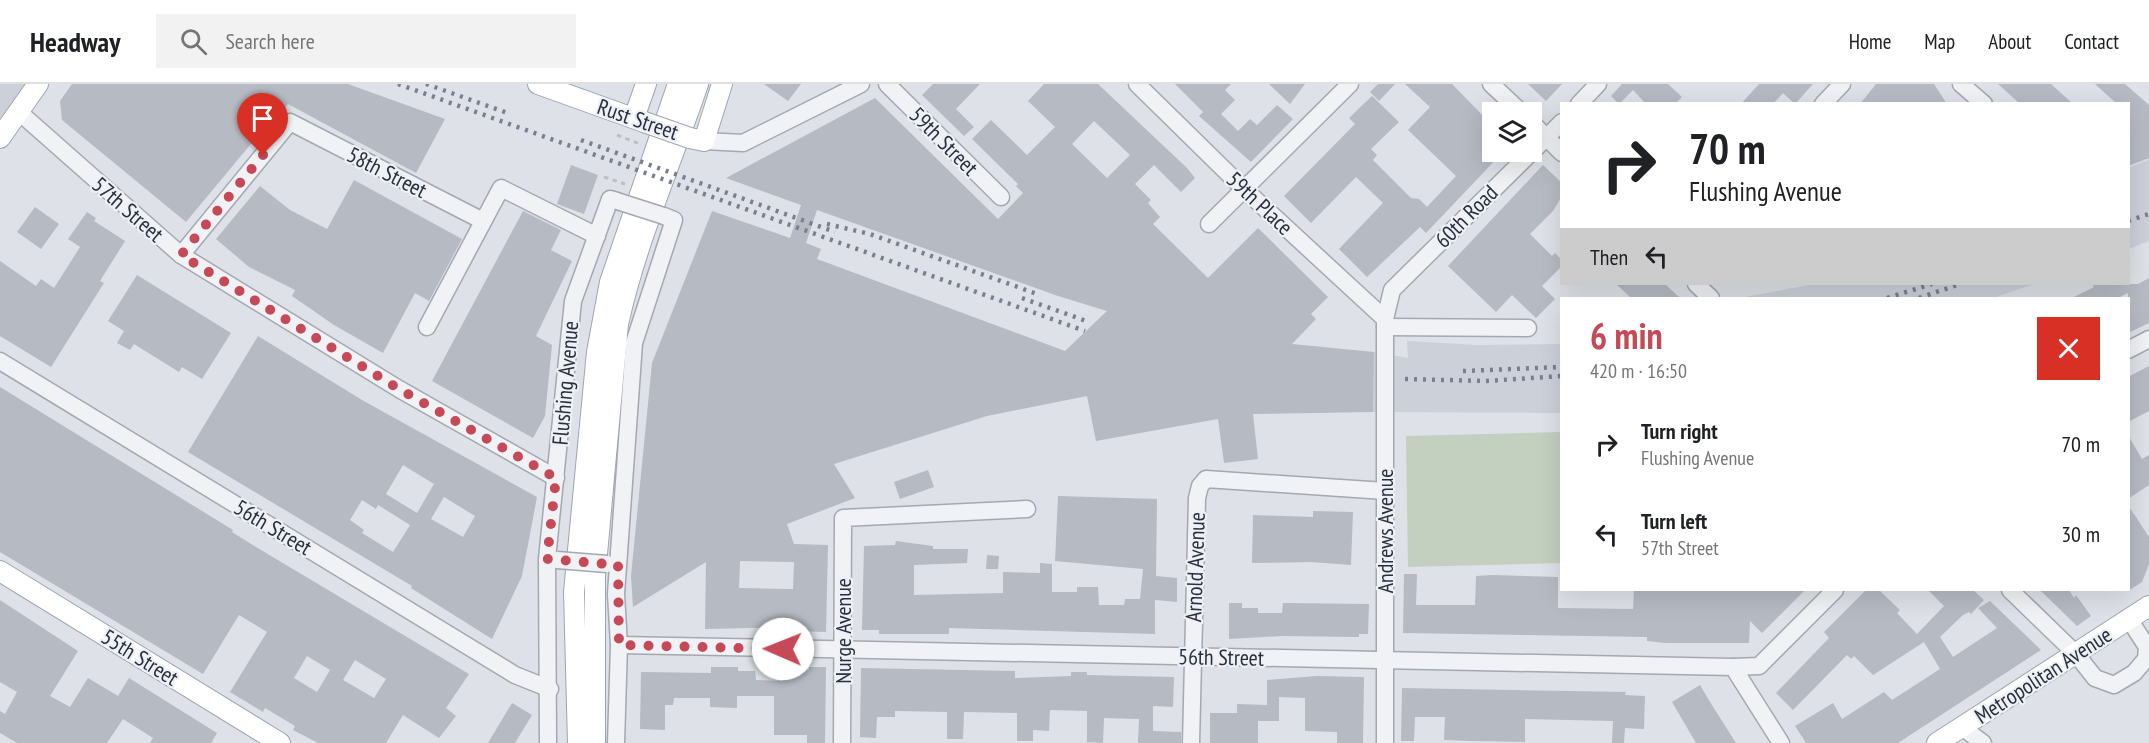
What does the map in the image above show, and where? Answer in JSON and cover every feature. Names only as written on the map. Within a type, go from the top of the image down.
[{"type":"main road","points":[[0,138],[38,84]]},
{"type":"main road","name":"Rust Street","points":[[538,84],[697,140]]},
{"type":"main road","points":[[639,120],[646,84]]},
{"type":"main road","name":"Flushing Avenue","points":[[578,743],[574,592],[597,352],[610,282],[678,84]]},
{"type":"main road","name":"Flushing Avenue","points":[[595,743],[593,630],[596,553],[618,324],[624,294],[698,84]]},
{"type":"main road","points":[[697,140],[722,84]]},
{"type":"main road","name":"55th Street","points":[[0,571],[280,743]]},
{"type":"main road","name":"Metropolitan Avenue","points":[[1937,743],[2149,606]]},
{"type":"street","points":[[697,140],[743,143],[861,84]]},
{"type":"street","name":"59th Street","points":[[887,84],[1001,197]]},
{"type":"street","name":"59th Place","points":[[1137,84],[1385,323]]},
{"type":"street","points":[[1209,224],[1350,84]]},
{"type":"street","points":[[1491,84],[1510,102]]},
{"type":"street","points":[[1581,102],[1598,84]]},
{"type":"street","points":[[1825,102],[1842,84]]},
{"type":"street","points":[[1961,84],[1982,102]]},
{"type":"street","name":"57th Street","points":[[19,112],[181,255],[399,389],[556,478]]},
{"type":"street","name":"58th Street","points":[[181,255],[290,122],[483,222]]},
{"type":"street","name":"60th Road","points":[[1385,323],[1392,290],[1560,124]]},
{"type":"street","points":[[1542,133],[1560,151]]},
{"type":"street","points":[[427,327],[501,188],[597,236]]},
{"type":"street","name":"Flushing Avenue","points":[[548,743],[550,689],[546,610],[573,301],[610,199],[674,220],[634,343],[612,565],[619,645],[616,743]]},
{"type":"street","points":[[1697,285],[1710,297]]},
{"type":"street","points":[[1385,323],[1528,328]]},
{"type":"street","name":"Andrews Avenue","points":[[1385,323],[1385,743]]},
{"type":"street","points":[[2130,349],[2149,339]]},
{"type":"street","name":"56th Street","points":[[0,361],[515,675],[550,689]]},
{"type":"street","name":"Arnold Avenue","points":[[1191,743],[1197,498],[1200,486],[1206,479],[1221,478],[1257,484],[1319,485],[1385,491]]},
{"type":"street","name":"Nurge Avenue","points":[[842,743],[843,518],[1027,509]]},
{"type":"street","points":[[552,560],[612,565]]},
{"type":"street","name":"56th Street","points":[[619,645],[1759,666],[1834,591]]},
{"type":"street","points":[[2011,591],[2076,654],[2095,678],[2114,685],[2134,673],[2146,659],[2148,646],[2129,619]]},
{"type":"street","points":[[1733,666],[1781,743]]},
{"type":"street","points":[[1962,727],[1983,743]]},
{"type":"path","points":[[617,135],[640,144]]},
{"type":"path","points":[[604,177],[626,184]]},
{"type":"shaded area","points":[[0,84],[38,84],[0,140]]},
{"type":"shaded area","points":[[2149,159],[2149,241],[2130,249],[2130,168]]},
{"type":"shaded area","points":[[1809,285],[2032,285],[1996,297],[1745,297]]},
{"type":"shaded area","points":[[1407,341],[1477,345],[1560,344],[1560,413],[1373,412],[1374,352],[1408,358]]},
{"type":"green space","points":[[1560,432],[1560,563],[1408,567],[1406,436]]},
{"type":"building","points":[[72,84],[348,84],[445,119],[416,173],[288,104],[250,145],[186,222],[62,120],[60,101]]},
{"type":"building","points":[[764,84],[801,84],[788,101]]},
{"type":"building","points":[[933,84],[980,84],[956,109],[974,127],[964,136],[922,95]]},
{"type":"building","points":[[1044,84],[1098,84],[1187,168],[1195,178],[1181,192],[1154,165],[1135,184],[1151,200],[1148,203],[1160,217],[1153,224],[1208,278],[1258,228],[1328,297],[1311,314],[1316,319],[1292,344],[1374,352],[1373,412],[1253,414],[1258,459],[1224,463],[1218,419],[1096,441],[1087,396],[987,416],[834,464],[855,498],[787,524],[794,544],[828,545],[826,632],[792,631],[792,627],[705,629],[706,562],[633,607],[631,576],[652,363],[712,211],[790,238],[801,205],[726,178],[875,98],[998,219],[1023,193],[1016,186],[1018,184],[972,139],[991,120],[1027,155],[1055,127],[1028,101]],"holes":[[[1094,121],[1130,155],[1107,178],[1072,144]],[[817,210],[1058,296],[1107,311],[1065,351],[817,259],[821,249],[806,243]],[[740,561],[794,562],[793,589],[739,588]]]},
{"type":"building","points":[[1175,84],[1231,84],[1225,90],[1235,100],[1221,114],[1238,131],[1250,119],[1257,125],[1277,105],[1293,119],[1251,162],[1199,116],[1203,112]]},
{"type":"building","points":[[1269,84],[1305,84],[1290,104]]},
{"type":"building","points":[[1378,84],[1395,84],[1379,101],[1370,92]]},
{"type":"building","points":[[1405,84],[1452,84],[1482,115],[1482,162],[1493,162],[1426,233],[1420,227],[1367,277],[1339,249],[1383,203],[1356,177],[1311,223],[1284,196],[1355,124],[1349,118],[1372,96],[1399,122],[1371,149],[1377,155],[1373,160],[1411,198],[1419,199],[1427,207],[1456,176],[1408,130],[1430,107]]},
{"type":"building","points":[[1528,84],[1562,84],[1546,101]]},
{"type":"building","points":[[1622,84],[1668,84],[1682,97],[1677,102],[1644,102],[1633,90],[1621,102],[1617,102],[1611,96]]},
{"type":"building","points":[[1759,84],[1813,84],[1797,102],[1793,102],[1783,93],[1775,102],[1743,102]]},
{"type":"building","points":[[1876,84],[1934,84],[1946,102],[1862,102]]},
{"type":"building","points":[[1998,84],[2051,84],[2071,102],[2018,102]]},
{"type":"building","points":[[2095,84],[2125,84],[2149,105],[2149,158],[2130,165],[2130,102],[2115,102]]},
{"type":"building","points":[[571,165],[598,175],[584,214],[557,204]]},
{"type":"building","points":[[1543,165],[1560,181],[1560,199],[1553,211],[1530,234],[1552,256],[1555,253],[1560,258],[1560,268],[1542,286],[1555,299],[1536,318],[1512,295],[1496,312],[1448,266]]},
{"type":"building","points":[[354,180],[462,239],[429,301],[415,293],[383,353],[334,325],[292,296],[295,290],[249,267],[216,239],[260,186],[290,210],[327,229]]},
{"type":"building","points":[[35,207],[59,224],[41,249],[17,232]]},
{"type":"building","points":[[523,211],[561,230],[551,250],[572,261],[536,336],[552,345],[545,416],[533,438],[432,381]]},
{"type":"building","points":[[87,212],[96,218],[94,221],[125,241],[100,281],[104,283],[51,367],[0,336],[0,261],[36,286],[41,279],[54,288],[80,247],[68,239]]},
{"type":"building","points":[[137,275],[231,333],[202,379],[182,367],[179,372],[134,344],[130,350],[117,343],[124,331],[108,321]]},
{"type":"building","points":[[2149,278],[2149,323],[2130,332],[2128,293],[2120,297],[2074,297],[2094,287],[2093,285],[2138,284]]},
{"type":"building","points":[[1617,285],[1666,285],[1679,297],[1630,297]]},
{"type":"building","points":[[258,336],[362,400],[537,497],[522,576],[492,639],[411,588],[412,586],[188,452]],"holes":[[[403,465],[434,484],[417,513],[386,494]],[[444,497],[475,516],[463,537],[431,519]],[[362,500],[376,509],[378,505],[410,525],[393,552],[362,533],[364,530],[350,520]]]},
{"type":"building","points":[[2149,366],[2149,411],[2130,421],[2130,376]]},
{"type":"building","points":[[0,387],[233,530],[232,532],[261,550],[469,674],[446,708],[456,716],[439,738],[403,715],[386,743],[318,743],[293,730],[295,726],[265,708],[263,712],[230,692],[267,632],[239,615],[203,674],[0,552]],"holes":[[[307,656],[330,670],[317,692],[294,678]],[[355,660],[386,679],[374,698],[343,680]]]},
{"type":"building","points":[[2130,438],[2142,459],[2149,455],[2149,485],[2130,498]]},
{"type":"building","points":[[928,470],[934,487],[900,499],[894,482]]},
{"type":"building","points":[[1058,496],[1157,499],[1156,576],[1177,578],[1177,602],[1155,600],[1155,634],[949,628],[949,634],[879,634],[879,630],[862,630],[864,546],[895,545],[896,541],[933,546],[933,549],[968,549],[967,563],[914,565],[914,595],[1003,593],[1003,572],[1040,573],[1040,563],[1052,564],[1052,592],[1077,592],[1077,587],[1098,587],[1099,605],[1124,605],[1125,599],[1140,599],[1143,569],[1055,561]]},
{"type":"building","points":[[2130,508],[2149,537],[2149,564],[2142,582],[2130,590]]},
{"type":"building","points":[[1313,511],[1353,512],[1351,565],[1311,562],[1252,563],[1253,515],[1313,517]]},
{"type":"building","points":[[987,555],[999,556],[998,569],[986,569]]},
{"type":"building","points":[[1404,574],[1417,574],[1416,605],[1475,605],[1476,576],[1492,575],[1558,577],[1558,608],[1633,609],[1634,591],[1804,591],[1762,633],[1750,621],[1749,643],[1666,643],[1647,641],[1647,637],[1403,633]]},
{"type":"building","points":[[1865,591],[1880,591],[1900,610],[1897,613],[1917,634],[1944,606],[1929,591],[1974,591],[1984,600],[1971,614],[1969,612],[1963,615],[1940,637],[1953,657],[1997,628],[1978,608],[1990,601],[2041,650],[1898,743],[1806,743],[1795,726],[1833,703],[1842,719],[1884,692],[1892,700],[1940,669],[1924,642],[1873,675],[1854,656],[1851,659],[1847,655],[1793,710],[1776,693],[1829,638],[1824,632]]},
{"type":"building","points":[[2041,591],[2070,591],[2074,598],[2076,595],[2091,616],[2077,626]]},
{"type":"building","points":[[0,600],[78,651],[50,696],[70,707],[88,678],[118,696],[129,678],[217,733],[211,743],[150,743],[153,738],[123,719],[107,743],[17,743],[0,733],[0,711],[5,714],[17,692],[0,682]]},
{"type":"building","points":[[1229,603],[1242,603],[1242,608],[1258,608],[1258,613],[1282,613],[1283,603],[1369,604],[1368,634],[1359,634],[1359,637],[1281,636],[1229,639]]},
{"type":"building","points":[[711,667],[738,667],[738,671],[755,671],[756,680],[782,681],[782,669],[809,670],[809,667],[826,667],[825,743],[807,743],[807,735],[774,735],[774,696],[737,696],[737,708],[710,707],[710,698],[674,698],[673,705],[665,705],[665,730],[640,729],[641,672],[711,673]]},
{"type":"building","points":[[861,668],[1015,671],[1015,678],[1071,676],[1071,672],[1087,672],[1087,675],[1174,677],[1173,707],[1153,706],[1153,731],[1181,732],[1181,743],[1138,743],[1139,719],[1104,718],[1103,743],[1087,742],[1087,711],[1050,710],[1049,731],[1033,730],[1033,741],[1017,741],[1017,713],[964,712],[963,739],[947,739],[947,712],[895,711],[895,717],[877,717],[876,738],[860,737]]},
{"type":"building","points":[[1316,676],[1364,677],[1363,743],[1337,743],[1337,732],[1305,731],[1305,698],[1279,697],[1279,721],[1258,721],[1258,743],[1210,743],[1210,713],[1237,713],[1237,704],[1267,705],[1267,680]]},
{"type":"building","points":[[1700,685],[1736,743],[1696,743],[1672,702]]},
{"type":"building","points":[[1402,688],[1626,692],[1625,695],[1645,696],[1644,729],[1625,728],[1624,743],[1612,743],[1613,721],[1525,719],[1525,742],[1444,740],[1445,717],[1415,717],[1414,741],[1401,741]]},
{"type":"building","points":[[512,703],[532,715],[515,743],[488,743]]},
{"type":"railway","points":[[398,84],[1085,331]]},
{"type":"railway","points":[[426,84],[508,113]]},
{"type":"railway","points":[[581,140],[835,232]]},
{"type":"railway","points":[[2130,220],[2149,214]]},
{"type":"railway","points":[[827,224],[870,234],[1040,295]]},
{"type":"railway","points":[[1890,297],[1929,285]]},
{"type":"railway","points":[[1922,297],[1957,285]]},
{"type":"railway","points":[[1022,298],[1089,322]]},
{"type":"railway","points":[[1463,371],[1560,367]]},
{"type":"railway","points":[[1405,379],[1486,381],[1560,376]]},
{"type":"route","points":[[263,155],[181,255],[399,389],[556,478],[547,559],[618,565],[616,594],[619,645],[783,649]]}]
